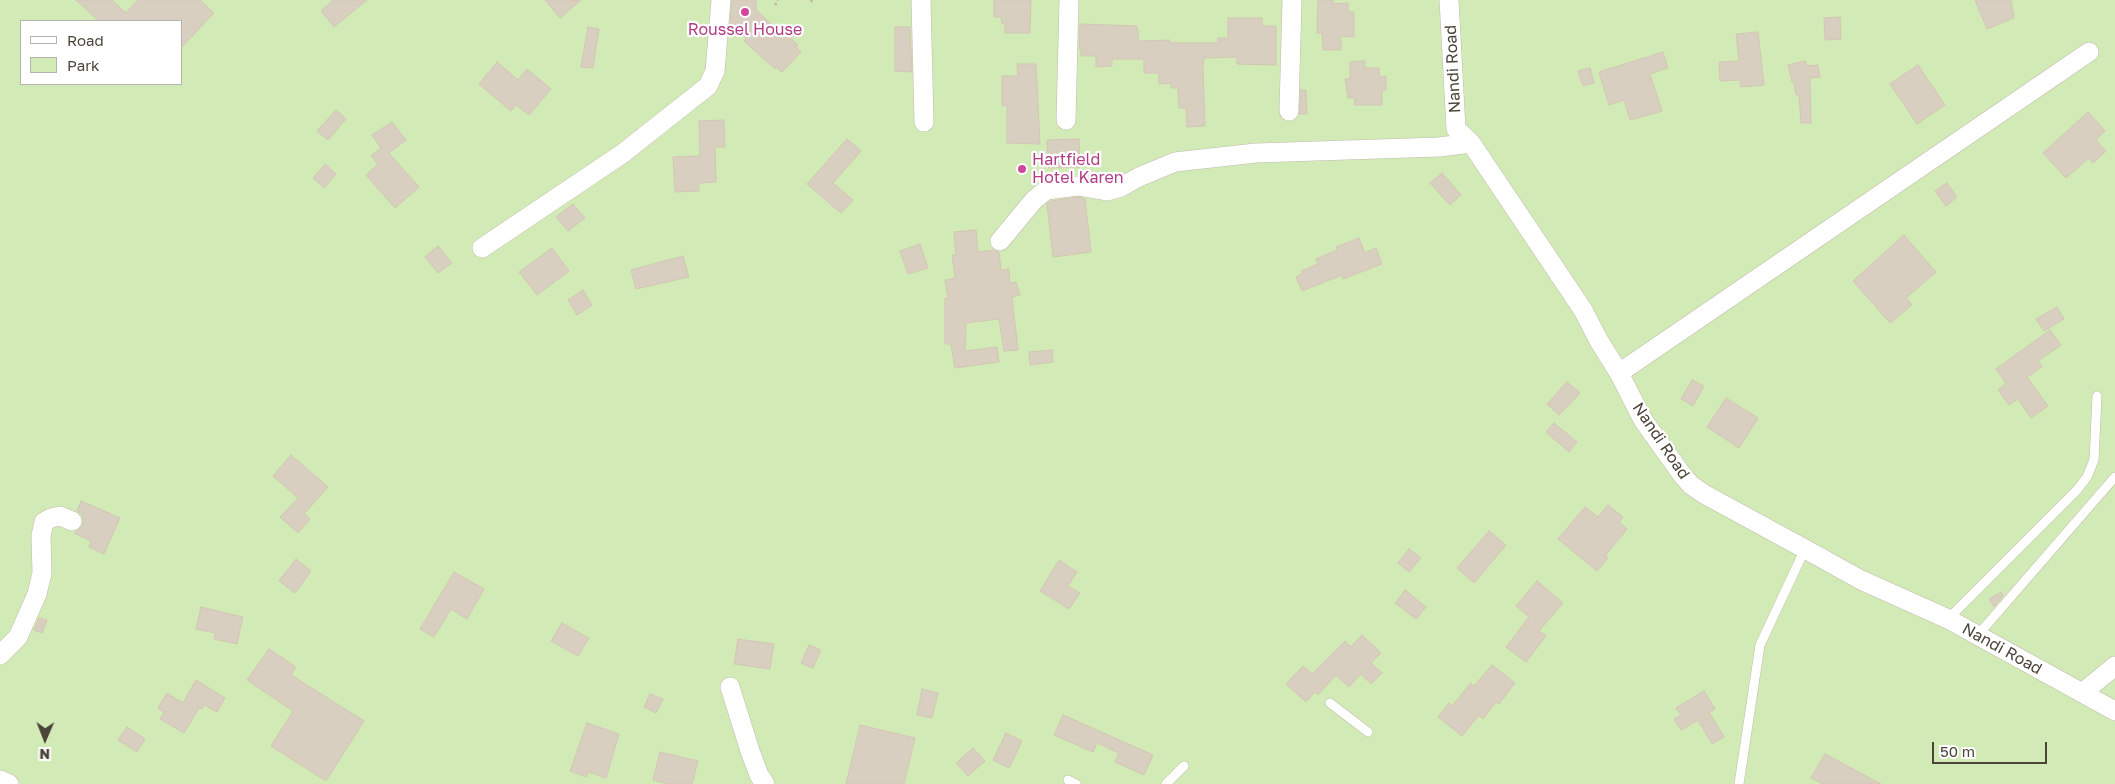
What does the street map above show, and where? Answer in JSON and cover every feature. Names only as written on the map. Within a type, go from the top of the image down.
[{"type":"street","points":[[482,248],[622,154],[708,86],[715,71],[721,0]]},
{"type":"street","points":[[921,0],[924,122]]},
{"type":"street","points":[[1066,120],[1069,0]]},
{"type":"street","points":[[1289,111],[1292,0]]},
{"type":"street","name":"Nandi Road","points":[[1449,0],[1456,129],[1471,143],[1583,310],[1643,420],[1675,466],[1691,485],[1861,580],[1948,619],[2115,712]]},
{"type":"street","points":[[1619,373],[2089,52]]},
{"type":"street","points":[[1000,241],[1034,200],[1046,190],[1078,186],[1107,191],[1121,187],[1139,177],[1175,162],[1265,152],[1439,147],[1471,143]]},
{"type":"street","points":[[0,655],[18,637],[37,594],[42,573],[41,536],[44,522],[60,516],[72,521]]},
{"type":"street","points":[[2082,693],[2115,666]]},
{"type":"street","points":[[730,687],[750,751],[759,775],[765,784]]},
{"type":"street","points":[[0,780],[9,784]]},
{"type":"lane","points":[[1948,619],[2077,490],[2087,477],[2095,453],[2097,396]]},
{"type":"lane","points":[[1976,636],[2115,477]]},
{"type":"lane","points":[[1738,784],[1760,644],[1805,549]]},
{"type":"lane","points":[[1330,703],[1368,732]]},
{"type":"lane","points":[[1166,784],[1184,766]]},
{"type":"path","points":[[776,5],[778,0]]},
{"type":"green space","points":[[0,0],[2115,0],[2115,784],[0,784]]},
{"type":"building","points":[[76,0],[112,0],[126,13],[138,0],[200,0],[214,13],[182,47],[182,20],[98,20]]},
{"type":"building","points":[[333,0],[367,0],[334,27],[321,11]]},
{"type":"building","points":[[545,0],[581,0],[560,18]]},
{"type":"building","points":[[732,0],[756,0],[756,10],[798,45],[796,47],[801,52],[782,72],[776,67],[775,69],[744,41],[746,38],[730,23]]},
{"type":"building","points":[[994,0],[1031,0],[1030,33],[1005,33],[1005,24],[1002,24],[1001,17],[994,17]]},
{"type":"building","points":[[1318,0],[1333,0],[1333,4],[1348,3],[1348,12],[1354,12],[1354,37],[1341,36],[1341,50],[1323,50],[1322,33],[1317,33]]},
{"type":"building","points":[[1975,0],[2011,0],[2014,18],[1987,29]]},
{"type":"building","points":[[1840,17],[1841,39],[1825,40],[1824,18]]},
{"type":"building","points":[[1228,18],[1262,18],[1262,26],[1276,26],[1276,65],[1237,64],[1237,57],[1204,58],[1205,126],[1187,127],[1186,108],[1179,108],[1178,88],[1171,88],[1171,83],[1159,84],[1159,73],[1144,73],[1144,59],[1112,59],[1112,66],[1096,67],[1096,56],[1081,56],[1081,48],[1079,49],[1080,24],[1137,26],[1139,41],[1170,40],[1170,43],[1218,43],[1218,38],[1228,38]]},
{"type":"building","points":[[588,27],[599,29],[593,68],[581,67]]},
{"type":"building","points":[[895,27],[910,27],[912,72],[895,71]]},
{"type":"building","points":[[1758,32],[1764,85],[1741,87],[1740,80],[1720,81],[1719,62],[1739,61],[1736,34]]},
{"type":"building","points":[[1663,52],[1668,68],[1650,74],[1662,111],[1630,120],[1624,100],[1609,105],[1599,72]]},
{"type":"building","points":[[1365,61],[1365,68],[1379,68],[1380,77],[1386,76],[1386,90],[1382,90],[1382,105],[1354,105],[1355,98],[1348,98],[1345,79],[1350,79],[1350,62]]},
{"type":"building","points":[[1805,61],[1807,66],[1818,65],[1820,77],[1810,78],[1811,123],[1801,123],[1799,95],[1796,95],[1788,65]]},
{"type":"building","points":[[497,62],[518,80],[527,69],[551,89],[529,115],[516,105],[511,111],[479,84]]},
{"type":"building","points":[[1017,64],[1036,64],[1040,144],[1007,143],[1007,105],[1002,106],[1002,76],[1018,76]]},
{"type":"building","points":[[1918,65],[1945,105],[1917,124],[1890,84]]},
{"type":"building","points":[[1590,68],[1594,83],[1583,86],[1578,71]]},
{"type":"building","points":[[1301,90],[1306,90],[1307,114],[1299,114]]},
{"type":"building","points":[[336,110],[346,119],[328,140],[317,131]]},
{"type":"building","points":[[2088,112],[2105,131],[2096,140],[2106,151],[2093,163],[2089,158],[2066,178],[2043,153]]},
{"type":"building","points":[[724,120],[725,147],[715,147],[716,182],[699,183],[699,191],[675,192],[673,157],[700,156],[699,121]]},
{"type":"building","points":[[392,122],[406,140],[389,153],[419,187],[395,208],[366,175],[378,164],[371,156],[381,148],[372,135]]},
{"type":"building","points":[[847,139],[861,151],[833,183],[853,200],[841,213],[807,184]]},
{"type":"building","points":[[1079,139],[1080,167],[1048,168],[1047,140]]},
{"type":"building","points":[[325,164],[336,174],[324,188],[313,178]]},
{"type":"building","points":[[1442,173],[1461,195],[1450,205],[1430,183]]},
{"type":"building","points":[[1947,183],[1957,197],[1946,206],[1935,191]]},
{"type":"building","points":[[1078,197],[1085,199],[1091,252],[1053,257],[1047,204],[1051,201]]},
{"type":"building","points":[[573,204],[585,218],[568,231],[556,217]]},
{"type":"building","points":[[976,230],[978,252],[994,250],[999,252],[1001,270],[1009,269],[1010,283],[1016,282],[1020,295],[1012,297],[1018,350],[1004,351],[999,319],[966,323],[965,351],[997,347],[999,362],[955,368],[951,344],[945,344],[945,298],[948,298],[945,280],[955,278],[952,255],[956,255],[954,232]]},
{"type":"building","points":[[1904,235],[1936,272],[1906,298],[1912,305],[1890,323],[1853,281]]},
{"type":"building","points":[[1359,238],[1365,253],[1376,248],[1382,264],[1343,279],[1342,275],[1302,291],[1296,277],[1302,274],[1301,271],[1318,264],[1316,259],[1337,250],[1336,247]]},
{"type":"building","points":[[920,244],[928,268],[908,274],[900,251]]},
{"type":"building","points":[[438,246],[452,263],[438,273],[425,257]]},
{"type":"building","points":[[552,248],[569,271],[537,295],[519,272]]},
{"type":"building","points":[[683,256],[689,277],[636,289],[631,270]]},
{"type":"building","points":[[583,290],[592,305],[577,315],[568,300]]},
{"type":"building","points":[[2057,307],[2064,319],[2044,331],[2036,319]]},
{"type":"building","points":[[2050,330],[2061,345],[2038,361],[2042,367],[2027,377],[2048,406],[2031,418],[2018,399],[2009,405],[1998,390],[2006,383],[1996,369]]},
{"type":"building","points":[[1052,350],[1053,362],[1030,365],[1029,352]]},
{"type":"building","points":[[1692,380],[1704,386],[1693,406],[1681,399]]},
{"type":"building","points":[[1567,382],[1580,393],[1559,415],[1547,404]]},
{"type":"building","points":[[1726,398],[1758,418],[1739,448],[1707,427]]},
{"type":"building","points":[[1554,423],[1577,442],[1569,452],[1546,432]]},
{"type":"building","points":[[291,455],[328,487],[304,514],[310,519],[298,533],[280,517],[298,498],[273,476]]},
{"type":"building","points":[[81,501],[120,518],[104,554],[89,547],[91,541],[74,533],[83,525],[83,515],[77,511]]},
{"type":"building","points":[[1608,505],[1623,517],[1619,522],[1627,529],[1605,556],[1608,558],[1597,571],[1558,539],[1585,507],[1598,517]]},
{"type":"building","points":[[1489,531],[1506,545],[1474,583],[1457,568]]},
{"type":"building","points":[[1409,549],[1421,558],[1409,572],[1398,563]]},
{"type":"building","points":[[296,559],[311,571],[295,593],[279,581]]},
{"type":"building","points":[[1059,560],[1077,572],[1068,586],[1080,593],[1069,609],[1040,591]]},
{"type":"building","points":[[454,572],[484,589],[467,619],[451,609],[434,637],[420,629]]},
{"type":"building","points":[[1537,581],[1563,603],[1539,631],[1546,636],[1526,662],[1506,647],[1529,617],[1516,606]]},
{"type":"building","points":[[1405,590],[1426,607],[1416,619],[1395,603]]},
{"type":"building","points":[[2001,592],[2003,596],[1994,607],[1989,599]]},
{"type":"building","points":[[201,607],[243,617],[237,644],[214,639],[215,633],[196,629]]},
{"type":"building","points":[[39,618],[47,620],[42,633],[34,630]]},
{"type":"building","points":[[562,623],[589,638],[578,656],[551,641]]},
{"type":"building","points":[[1362,635],[1381,653],[1371,663],[1382,673],[1371,684],[1361,674],[1349,687],[1336,675],[1318,695],[1315,692],[1306,702],[1286,684],[1303,666],[1312,674],[1345,641],[1351,647]]},
{"type":"building","points":[[738,639],[774,644],[770,669],[734,664]]},
{"type":"building","points":[[809,645],[821,650],[813,668],[801,663]]},
{"type":"building","points":[[269,649],[296,667],[291,675],[364,721],[326,781],[271,746],[293,711],[247,680]]},
{"type":"building","points":[[1492,665],[1515,683],[1499,704],[1496,702],[1483,719],[1479,715],[1462,736],[1438,717],[1449,703],[1452,706],[1471,683],[1474,686]]},
{"type":"building","points":[[196,680],[225,698],[217,712],[204,705],[202,709],[199,708],[184,733],[160,719],[164,712],[158,708],[167,693],[183,703]]},
{"type":"building","points":[[922,689],[938,693],[932,718],[917,715]]},
{"type":"building","points":[[1704,691],[1715,709],[1709,712],[1724,737],[1712,744],[1698,720],[1681,730],[1674,719],[1681,715],[1676,708]]},
{"type":"building","points":[[650,694],[663,699],[656,713],[644,707]]},
{"type":"building","points":[[1063,715],[1153,755],[1144,775],[1115,762],[1119,753],[1097,743],[1093,752],[1054,735]]},
{"type":"building","points":[[587,723],[619,734],[606,778],[588,772],[586,777],[570,771]]},
{"type":"building","points":[[860,725],[915,738],[904,784],[846,784]]},
{"type":"building","points":[[127,727],[145,739],[137,752],[118,740]]},
{"type":"building","points":[[1006,733],[1022,741],[1009,768],[993,760]]},
{"type":"building","points":[[973,748],[985,761],[968,776],[956,763]]},
{"type":"building","points":[[660,752],[698,761],[692,784],[668,784],[653,780]]},
{"type":"building","points":[[1825,754],[1881,784],[1823,784],[1811,778]]},
{"type":"place","name":"Roussel House","points":[[745,12]]},
{"type":"place","name":"Hartfield Hotel Karen","points":[[1022,169]]}]
